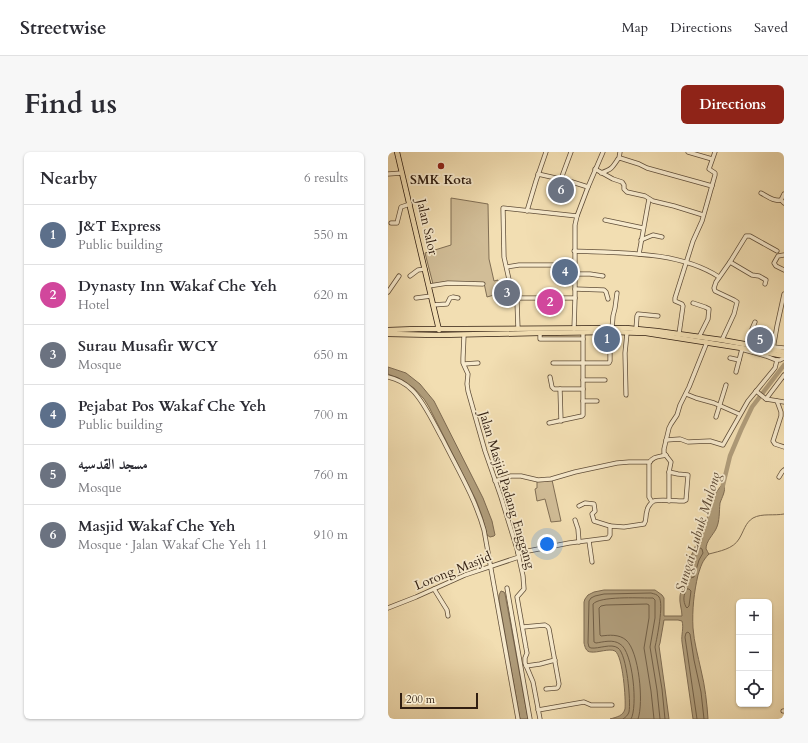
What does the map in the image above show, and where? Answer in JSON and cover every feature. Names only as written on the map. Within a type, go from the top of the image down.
[{"type":"main road","name":"Jalan Salor","points":[[397,152],[433,306],[440,326],[439,330]]},
{"type":"main road","points":[[436,316],[440,324],[444,327],[463,330]]},
{"type":"main road","points":[[418,329],[433,325],[436,316]]},
{"type":"main road","points":[[388,330],[636,329],[773,348],[782,354]]},
{"type":"main road","points":[[388,334],[434,333],[439,330],[445,332],[489,334]]},
{"type":"main road","points":[[404,334],[464,335],[627,332],[656,334],[782,354]]},
{"type":"street","points":[[527,210],[546,152]]},
{"type":"street","points":[[561,179],[571,152]]},
{"type":"street","points":[[574,329],[574,230],[577,216],[603,152]]},
{"type":"street","points":[[601,172],[611,169],[619,158],[620,152]]},
{"type":"street","points":[[688,152],[712,159]]},
{"type":"street","points":[[679,334],[683,306],[675,300],[693,241],[701,225],[712,186],[715,174],[709,170],[709,168],[715,152]]},
{"type":"street","points":[[619,158],[648,168],[712,186]]},
{"type":"street","points":[[595,169],[613,179],[622,182],[625,191],[645,196],[653,201],[703,215]]},
{"type":"street","points":[[388,174],[402,173]]},
{"type":"street","points":[[538,174],[588,187]]},
{"type":"street","points":[[762,193],[774,200],[782,202],[784,194]]},
{"type":"street","points":[[639,254],[649,199]]},
{"type":"street","points":[[391,223],[397,223],[401,207],[410,204]]},
{"type":"street","points":[[518,329],[517,303],[516,298],[512,293],[504,257],[503,208],[577,216]]},
{"type":"street","points":[[605,220],[643,228]]},
{"type":"street","points":[[641,240],[653,235],[662,237]]},
{"type":"street","points":[[722,340],[734,314],[737,302],[715,291],[714,285],[730,262],[744,237],[747,235],[777,251]]},
{"type":"street","points":[[574,251],[639,254],[672,258],[710,270],[719,277]]},
{"type":"street","points":[[784,255],[778,256],[774,263],[776,266],[784,270]]},
{"type":"street","points":[[730,262],[752,275],[759,276],[766,280],[765,284]]},
{"type":"street","points":[[507,267],[519,265],[575,265]]},
{"type":"street","points":[[410,276],[418,270],[425,269]]},
{"type":"street","points":[[575,274],[603,276]]},
{"type":"street","points":[[388,292],[399,276]]},
{"type":"street","points":[[429,286],[448,283],[483,284]]},
{"type":"street","points":[[575,289],[604,290],[608,299]]},
{"type":"street","points":[[612,329],[612,316],[615,308],[617,292]]},
{"type":"street","points":[[773,348],[774,337],[784,294]]},
{"type":"street","points":[[416,298],[431,296]]},
{"type":"street","points":[[433,306],[447,304],[450,298],[458,298]]},
{"type":"street","points":[[516,298],[575,298]]},
{"type":"street","points":[[693,303],[709,309],[708,319],[699,337]]},
{"type":"street","points":[[636,329],[638,314],[658,316]]},
{"type":"street","points":[[755,322],[752,329],[753,331],[758,334],[761,332],[774,337]]},
{"type":"street","points":[[626,394],[625,353],[627,332]]},
{"type":"street","points":[[540,333],[540,339],[583,339]]},
{"type":"street","points":[[553,333],[553,339]]},
{"type":"street","points":[[549,423],[583,416],[584,414],[583,333]]},
{"type":"street","name":"Jalan Masjid Padang Enggang","points":[[464,335],[462,358],[468,374],[467,387],[483,445],[507,516],[518,555],[524,585],[524,589],[517,597],[527,651],[524,658],[532,679],[540,719]]},
{"type":"street","points":[[669,501],[669,472],[671,462],[664,454],[666,440],[671,424],[677,415],[707,342]]},
{"type":"street","points":[[736,347],[766,356],[782,354]]},
{"type":"street","points":[[736,372],[742,350]]},
{"type":"street","points":[[552,363],[609,363],[610,353],[608,351]]},
{"type":"street","points":[[666,440],[680,439],[688,442],[710,441],[722,445],[724,444],[739,414],[775,368],[782,354]]},
{"type":"street","points":[[730,358],[739,360]]},
{"type":"street","points":[[464,364],[478,362]]},
{"type":"street","points":[[765,399],[784,375]]},
{"type":"street","points":[[388,377],[400,382],[412,390],[430,415],[465,482],[480,516],[484,530],[518,719]]},
{"type":"street","points":[[550,377],[552,387],[554,389],[583,389]]},
{"type":"street","points":[[583,380],[605,380]]},
{"type":"street","points":[[716,417],[726,385]]},
{"type":"street","points":[[560,389],[560,421]]},
{"type":"street","points":[[757,392],[765,399],[784,402]]},
{"type":"street","points":[[686,394],[714,403],[739,414]]},
{"type":"street","points":[[584,401],[597,401]]},
{"type":"street","points":[[777,401],[781,416],[773,442],[784,447]]},
{"type":"street","points":[[652,502],[649,497],[648,475],[650,462],[654,458],[666,455]]},
{"type":"street","points":[[495,481],[511,476],[521,476],[538,480],[551,479],[617,463],[650,462]]},
{"type":"street","points":[[779,477],[784,470]]},
{"type":"street","points":[[579,506],[585,503],[594,504],[595,510],[592,514],[594,521],[610,526],[624,527],[644,524],[646,521],[647,509],[652,502],[656,500],[686,500],[688,475],[669,472]]},
{"type":"street","points":[[575,520],[579,542]]},
{"type":"street","name":"Lorong Masjid","points":[[388,608],[456,578],[518,555],[609,537],[610,526]]},
{"type":"street","points":[[589,541],[592,562]]},
{"type":"street","points":[[507,588],[530,719]]},
{"type":"street","points":[[434,589],[447,610],[448,616]]},
{"type":"street","points":[[523,627],[545,625],[548,627],[559,686],[557,688],[546,688]]},
{"type":"street","points":[[526,666],[554,660]]},
{"type":"street","points":[[538,710],[584,702],[591,705],[612,705]]},
{"type":"shaded area","points":[[451,198],[488,204],[489,259],[494,281],[498,280],[501,293],[487,297],[484,283],[433,284],[425,253],[451,245]]},
{"type":"shaded area","points":[[552,480],[561,521],[551,522],[545,499],[537,501],[535,489],[537,488],[537,481]]},
{"type":"water","points":[[388,367],[406,373],[420,384],[434,401],[483,498],[492,521],[494,536],[490,537],[487,535],[476,500],[424,399],[414,388],[398,378],[388,374]]},
{"type":"water","points":[[724,485],[718,523],[706,546],[709,554],[703,561],[698,575],[693,608],[695,644],[705,688],[708,719],[693,719],[682,642],[682,621],[664,620],[659,646],[669,719],[610,719],[621,715],[625,709],[622,669],[618,655],[615,651],[610,650],[591,652],[586,649],[584,643],[585,599],[588,595],[594,592],[604,590],[655,590],[664,598],[664,616],[682,616],[680,599],[681,593],[686,584],[684,575],[687,571],[689,561],[706,521],[714,495],[721,486]]},
{"type":"water","points":[[501,591],[505,594],[528,719],[520,719],[499,600]]},
{"type":"waterway","name":"Sungai Lubuk Mulong","points":[[722,489],[730,456],[752,407],[784,365]]},
{"type":"waterway","points":[[709,554],[726,549],[733,545],[739,539],[748,522],[753,518],[757,516],[784,514]]},
{"type":"place","name":"SMK Kota","points":[[441,166]]},
{"type":"place","name":"Masjid Wakaf Che Yeh","points":[[561,190]]},
{"type":"place","name":"Pejabat Pos Wakaf Che Yeh","points":[[565,272]]},
{"type":"place","name":"Surau Musafir WCY","points":[[507,293]]},
{"type":"place","name":"Dynasty Inn Wakaf Che Yeh","points":[[550,302]]},
{"type":"place","name":"J&T Express","points":[[607,339]]},
{"type":"place","name":"مسجد القدسيه","points":[[760,340]]}]
